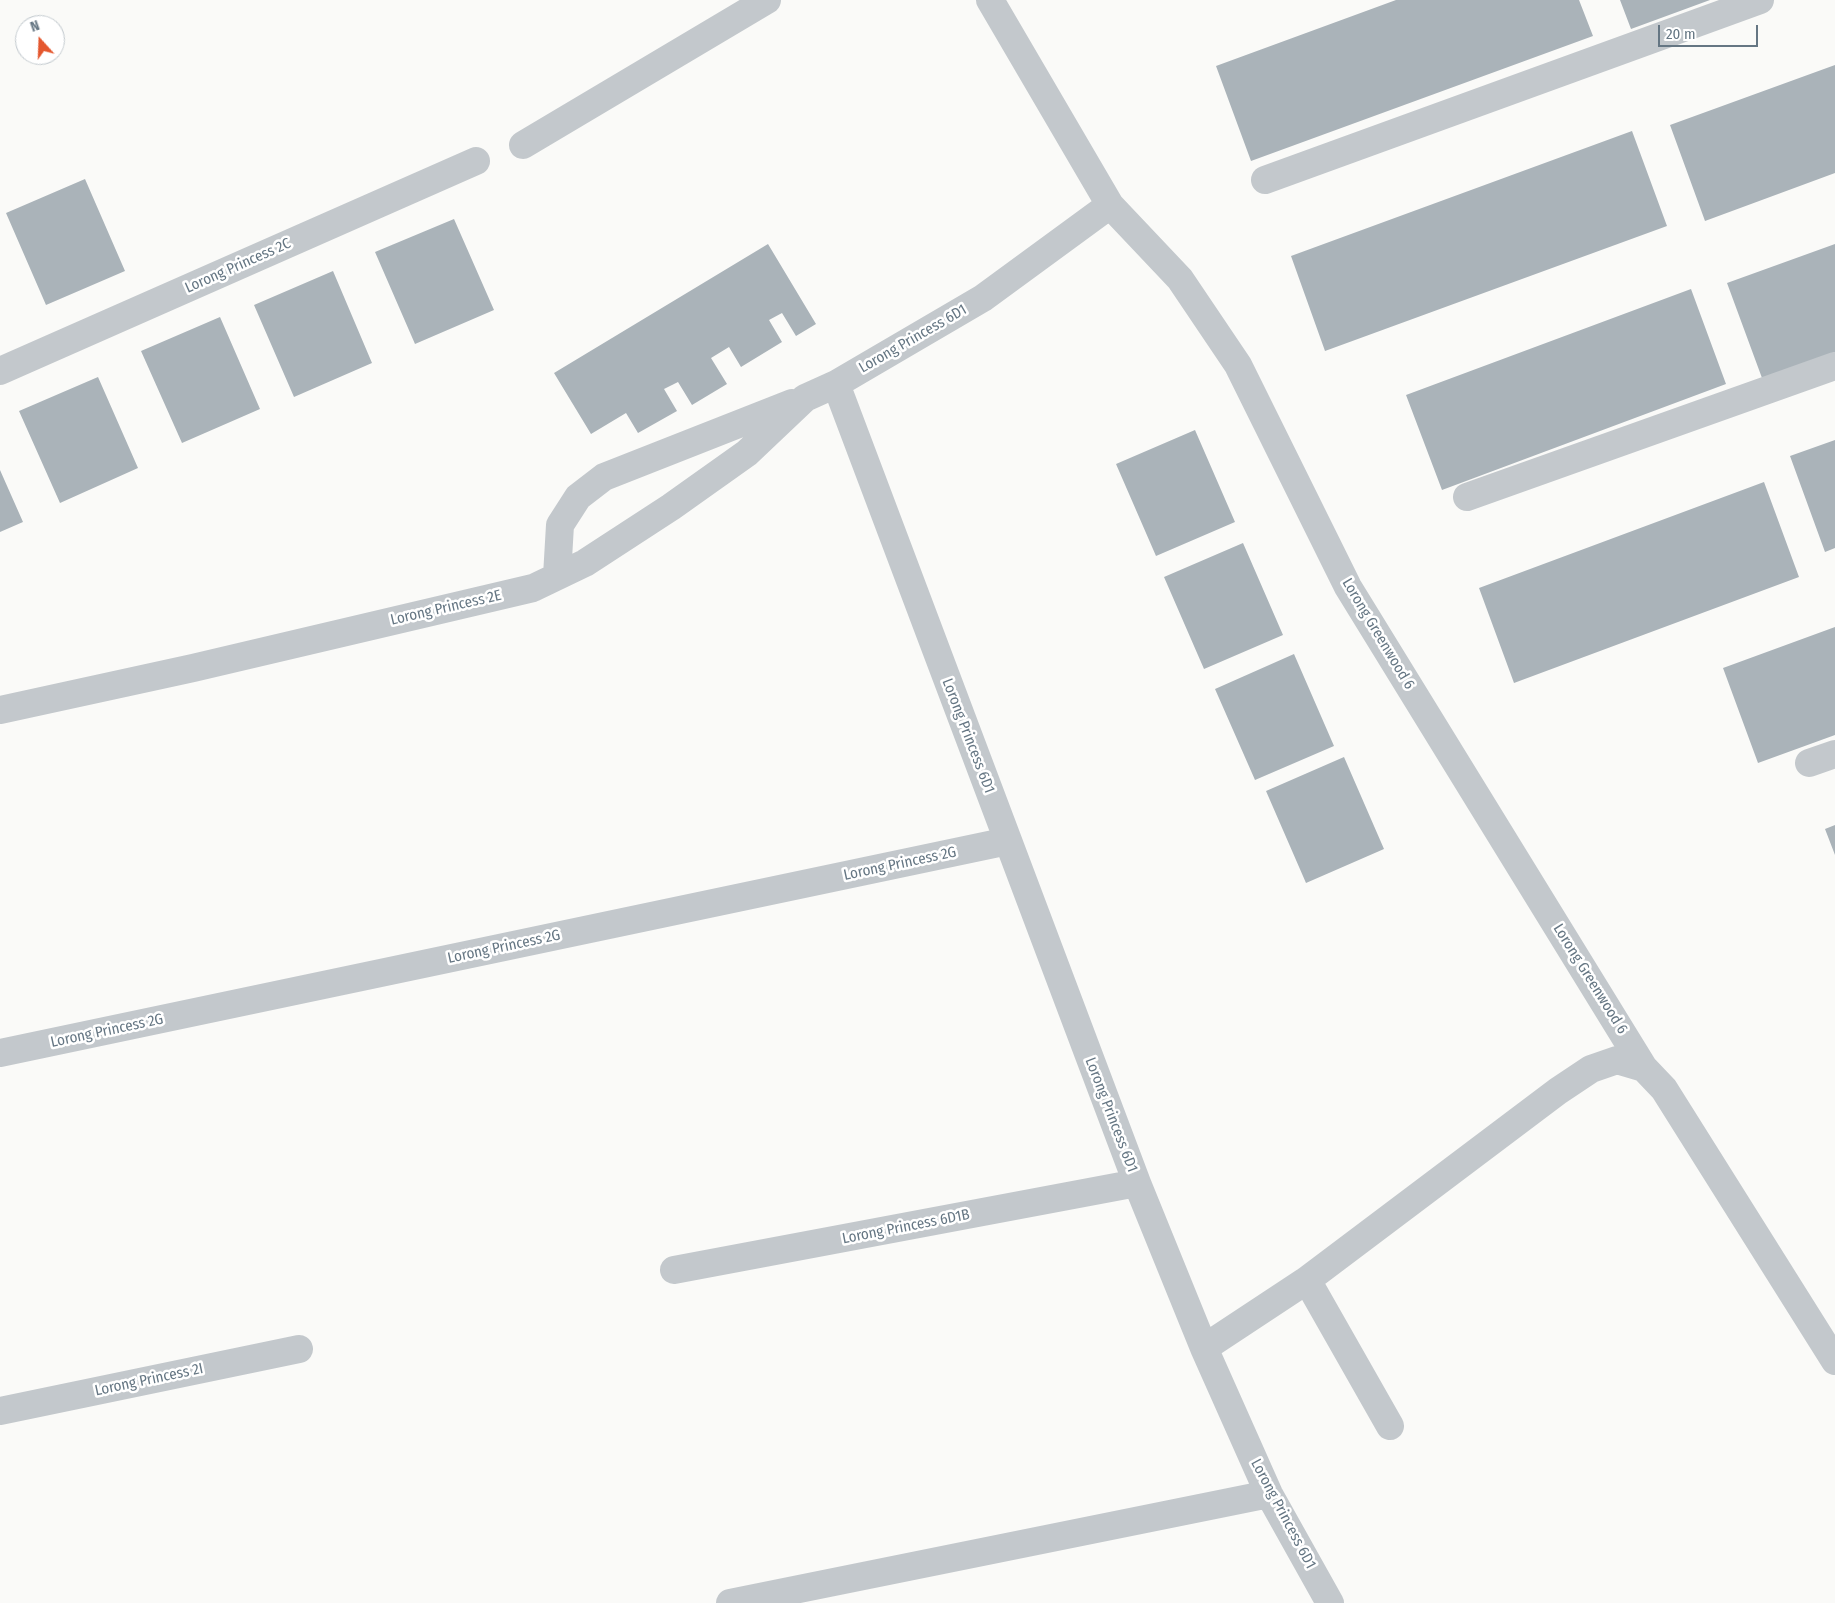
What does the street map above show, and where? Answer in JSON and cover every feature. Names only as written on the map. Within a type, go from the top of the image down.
[{"type":"street","points":[[523,145],[767,0]]},
{"type":"street","points":[[1265,180],[1760,0]]},
{"type":"street","points":[[995,1],[1110,205]]},
{"type":"street","name":"Lorong Princess 2C","points":[[0,372],[476,161]]},
{"type":"street","name":"Lorong Princess 6D1","points":[[1110,205],[984,298],[836,384],[1137,1183],[1204,1348],[1270,1494],[1330,1603]]},
{"type":"street","name":"Lorong Greenwood 6","points":[[1110,205],[1180,280],[1238,365],[1348,587],[1644,1068],[1664,1089],[1835,1362]]},
{"type":"street","points":[[1468,497],[1835,366]]},
{"type":"street","name":"Lorong Princess 2E","points":[[0,710],[192,668],[533,588],[585,563],[663,512],[747,453],[806,398],[836,384]]},
{"type":"street","points":[[557,576],[560,525],[578,497],[604,477],[806,398]]},
{"type":"street","points":[[1809,763],[1835,754]]},
{"type":"street","name":"Lorong Princess 2G","points":[[0,1053],[1008,841]]},
{"type":"street","points":[[1204,1348],[1307,1280],[1558,1091],[1591,1069],[1617,1060],[1644,1068]]},
{"type":"street","name":"Lorong Princess 6D1B","points":[[674,1270],[1137,1183]]},
{"type":"street","points":[[1307,1280],[1390,1426]]},
{"type":"street","name":"Lorong Princess 2I","points":[[0,1412],[299,1348]]},
{"type":"street","points":[[730,1603],[1270,1494]]},
{"type":"building","points":[[1396,0],[1579,0],[1593,36],[1251,161],[1216,66]]},
{"type":"building","points":[[1620,0],[1710,0],[1631,29]]},
{"type":"building","points":[[1835,65],[1835,173],[1705,221],[1670,125]]},
{"type":"building","points":[[1632,131],[1667,226],[1325,351],[1291,256]]},
{"type":"building","points":[[85,179],[125,271],[46,305],[6,213]]},
{"type":"building","points":[[454,219],[494,310],[415,344],[375,252]]},
{"type":"building","points":[[768,244],[816,324],[796,336],[782,313],[769,320],[782,342],[741,367],[729,347],[711,358],[727,384],[692,405],[678,382],[664,389],[677,411],[638,433],[626,413],[591,434],[554,373]]},
{"type":"building","points":[[1835,244],[1835,352],[1762,378],[1727,283]]},
{"type":"building","points":[[333,271],[372,363],[294,397],[254,305]]},
{"type":"building","points":[[1691,289],[1726,384],[1442,490],[1406,395]]},
{"type":"building","points":[[220,317],[260,409],[182,443],[141,351]]},
{"type":"building","points":[[98,377],[138,468],[60,503],[19,411]]},
{"type":"building","points":[[1195,430],[1235,522],[1156,556],[1116,464]]},
{"type":"building","points":[[1835,440],[1835,548],[1825,552],[1790,456]]},
{"type":"building","points":[[0,470],[23,522],[0,532]]},
{"type":"building","points":[[1764,482],[1799,577],[1514,683],[1479,588]]},
{"type":"building","points":[[1243,543],[1283,635],[1204,669],[1164,577]]},
{"type":"building","points":[[1835,627],[1835,735],[1758,763],[1723,668]]},
{"type":"building","points":[[1294,654],[1334,746],[1255,780],[1215,689]]},
{"type":"building","points":[[1344,757],[1384,849],[1306,883],[1266,791]]},
{"type":"building","points":[[1835,825],[1835,855],[1825,829]]}]
